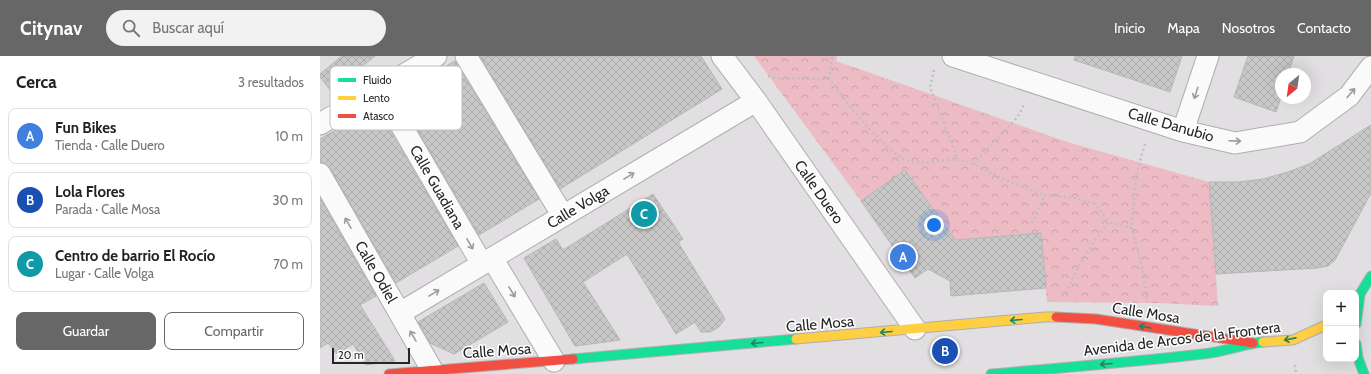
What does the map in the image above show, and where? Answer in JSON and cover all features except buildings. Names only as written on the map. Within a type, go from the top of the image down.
[{"type":"street","points":[[419,66],[436,56]]},
{"type":"street","points":[[466,56],[563,216]]},
{"type":"street","name":"Calle Duero","points":[[722,56],[756,101],[915,329]]},
{"type":"street","points":[[1183,131],[1208,56]]},
{"type":"street","name":"Calle Danubio","points":[[944,60],[1036,83],[1183,131],[1235,143],[1300,132],[1349,96],[1371,67]]},
{"type":"street","name":"Calle Volga","points":[[400,313],[756,101]]},
{"type":"street","points":[[320,124],[330,118]]},
{"type":"street","name":"Calle Guadiana","points":[[406,130],[487,261],[554,361]]},
{"type":"street","name":"Calle Odiel","points":[[320,174],[432,370]]},
{"type":"street","points":[[1359,294],[1371,276]]},
{"type":"street","name":"Calle Mosa","points":[[388,374],[1045,318],[1096,319],[1253,344]]},
{"type":"street","name":"Avenida de Arcos de la Frontera","points":[[991,374],[1213,353],[1253,344],[1293,340],[1324,326]]},
{"type":"street","points":[[1359,361],[1364,374]]},
{"type":"path","points":[[832,56],[829,79],[869,128],[889,149],[910,161],[934,162],[958,160],[974,164],[1005,180],[1045,195],[1071,196],[1095,204],[1109,222],[1132,228]]},
{"type":"path","points":[[944,60],[930,87],[958,160]]},
{"type":"path","points":[[741,81],[756,73],[776,78],[829,79]]},
{"type":"path","points":[[974,164],[1017,118],[1036,83]]},
{"type":"path","points":[[1151,328],[1143,272],[1132,228],[1137,171],[1152,121]]},
{"type":"path","points":[[1032,223],[1045,195]]},
{"type":"path","points":[[1058,318],[1065,294],[1076,269],[1096,237],[1109,222]]},
{"type":"green space","points":[[754,56],[837,56],[836,61],[1067,142],[1209,182],[1218,306],[1157,303],[1047,302],[1041,233],[955,240],[905,170],[861,201]]},
{"type":"traffic: fast","points":[[1359,302],[1360,294],[1371,276]]},
{"type":"traffic: fast","points":[[573,359],[796,339]]},
{"type":"traffic: fast","points":[[991,374],[1203,354],[1263,342]]},
{"type":"traffic: fast","points":[[1359,361],[1364,374]]},
{"type":"traffic: slow","points":[[796,339],[1056,317]]},
{"type":"traffic: slow","points":[[1263,342],[1293,340],[1324,326]]},
{"type":"traffic: jam","points":[[1056,317],[1096,319],[1253,343]]},
{"type":"traffic: jam","points":[[389,374],[573,359]]},
{"type":"place","name":"Centro de barrio El Rocío","points":[[644,214]]},
{"type":"place","name":"Fun Bikes","points":[[903,257]]},
{"type":"place","name":"Lola Flores","points":[[945,351]]}]
